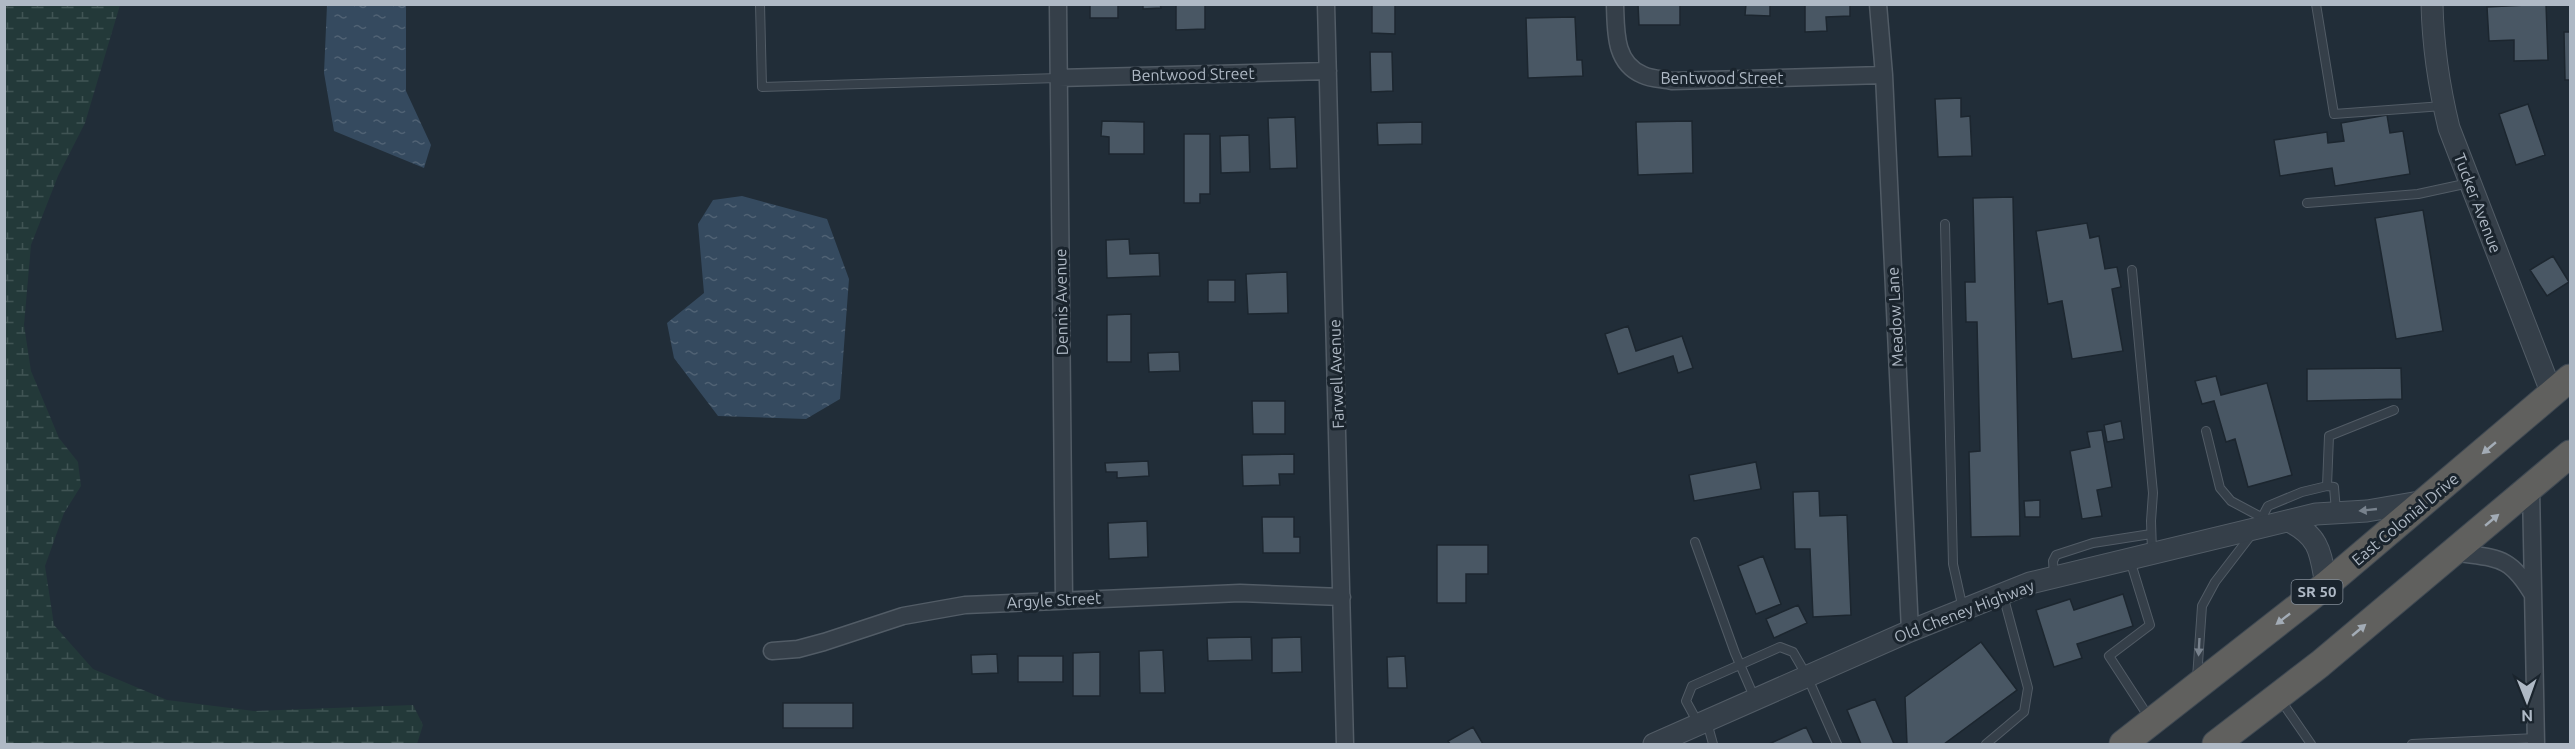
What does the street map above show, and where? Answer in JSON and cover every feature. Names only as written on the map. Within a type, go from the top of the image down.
[{"type":"highway","name":"East Colonial Drive","points":[[2146,733],[2187,695],[2326,585],[2561,386]]},
{"type":"highway","points":[[2216,744],[2278,696],[2566,457]]},
{"type":"highway","points":[[2123,744],[2146,733]]},
{"type":"street","name":"Dennis Avenue","points":[[1058,4],[1064,600]]},
{"type":"street","name":"Farwell Avenue","points":[[1326,4],[1345,744]]},
{"type":"street","name":"Bentwood Street","points":[[1615,4],[1616,41],[1625,63],[1643,75],[1672,81],[1884,75]]},
{"type":"street","name":"Meadow Lane","points":[[1878,4],[1884,75],[1910,631]]},
{"type":"street","name":"Tucker Avenue","points":[[2432,4],[2433,40],[2443,106],[2449,128],[2470,183],[2561,386]]},
{"type":"street","name":"Bentwood Street","points":[[1058,78],[1328,71]]},
{"type":"street","points":[[2531,488],[2536,741]]},
{"type":"street","name":"Old Cheney Highway","points":[[1654,744],[1910,631],[2030,583],[2130,560],[2152,543],[2258,523],[2289,521],[2316,514],[2367,511],[2426,501]]},
{"type":"street","points":[[2289,521],[2311,535],[2316,544],[2326,585]]},
{"type":"street","points":[[2453,552],[2503,561],[2520,573],[2534,596]]},
{"type":"street","name":"Argyle Street","points":[[772,651],[807,646],[903,616],[955,606],[1240,592],[1342,597]]},
{"type":"lane","points":[[760,4],[762,87],[1058,78]]},
{"type":"lane","points":[[2316,4],[2334,114],[2443,106]]},
{"type":"lane","points":[[2307,203],[2418,194],[2470,183]]},
{"type":"lane","points":[[1944,224],[1953,564],[1963,610]]},
{"type":"lane","points":[[2054,578],[2053,561],[2056,555],[2093,543],[2152,543],[2153,493],[2132,270]]},
{"type":"lane","points":[[2327,486],[2329,436],[2394,410]]},
{"type":"lane","points":[[2206,431],[2220,488],[2231,501],[2258,523]]},
{"type":"lane","points":[[2187,695],[2202,606],[2215,582],[2268,506],[2302,492],[2327,486],[2334,487],[2336,512]]},
{"type":"lane","points":[[1695,542],[1755,700]]},
{"type":"lane","points":[[2130,560],[2150,625],[2109,656],[2146,733]]},
{"type":"lane","points":[[1986,744],[2024,712],[2028,688],[2003,594]]},
{"type":"lane","points":[[1713,744],[1703,723],[1686,701],[1692,686],[1780,646],[1793,652],[1807,676],[1837,744]]},
{"type":"lane","points":[[2278,696],[2310,744]]},
{"type":"lane","points":[[2412,744],[2536,741]]},
{"type":"green space","points":[[4,5],[120,5],[85,123],[58,176],[31,245],[24,325],[31,371],[59,438],[78,462],[81,486],[64,513],[45,566],[54,625],[93,669],[167,700],[254,711],[413,705],[423,725],[417,744],[5,744]]},
{"type":"water","points":[[327,5],[406,5],[406,91],[431,145],[424,168],[334,131],[324,73]]},
{"type":"water","points":[[742,196],[827,219],[849,279],[840,399],[806,419],[718,416],[674,358],[667,323],[704,293],[698,224],[713,200]]},
{"type":"building","points":[[1090,4],[1118,4],[1118,18],[1090,18]]},
{"type":"building","points":[[1143,4],[1160,4],[1161,8],[1143,9]]},
{"type":"building","points":[[1176,4],[1205,4],[1205,29],[1176,30]]},
{"type":"building","points":[[1372,4],[1395,4],[1395,34],[1372,33]]},
{"type":"building","points":[[1638,4],[1680,4],[1680,25],[1639,25]]},
{"type":"building","points":[[1746,4],[1770,4],[1770,16],[1745,15]]},
{"type":"building","points":[[1805,4],[1850,4],[1850,16],[1826,17],[1827,31],[1805,32]]},
{"type":"building","points":[[2546,4],[2548,60],[2514,61],[2514,40],[2489,41],[2487,7]]},
{"type":"building","points":[[1575,17],[1577,60],[1582,60],[1583,76],[1528,78],[1526,18]]},
{"type":"building","points":[[2564,32],[2570,32],[2570,80],[2565,80]]},
{"type":"building","points":[[1370,52],[1392,52],[1393,91],[1371,92]]},
{"type":"building","points":[[1961,98],[1961,117],[1970,116],[1972,156],[1938,157],[1935,99]]},
{"type":"building","points":[[2528,104],[2545,155],[2516,165],[2499,114]]},
{"type":"building","points":[[2387,115],[2390,133],[2403,131],[2410,174],[2335,186],[2332,168],[2280,176],[2274,140],[2327,132],[2328,143],[2344,141],[2341,123]]},
{"type":"building","points":[[1295,117],[1297,168],[1270,169],[1268,118]]},
{"type":"building","points":[[1102,121],[1144,122],[1144,154],[1109,154],[1109,137],[1101,136]]},
{"type":"building","points":[[1692,121],[1693,173],[1638,175],[1636,122]]},
{"type":"building","points":[[1422,122],[1422,144],[1378,145],[1377,123]]},
{"type":"building","points":[[1184,134],[1210,134],[1210,194],[1200,194],[1200,203],[1184,203]]},
{"type":"building","points":[[1249,135],[1250,172],[1221,173],[1220,136]]},
{"type":"building","points":[[2013,197],[2020,536],[1971,537],[1969,452],[1980,451],[1977,322],[1966,322],[1965,282],[1975,282],[1973,198]]},
{"type":"building","points":[[2423,210],[2443,331],[2396,339],[2375,218]]},
{"type":"building","points":[[2087,223],[2090,238],[2099,236],[2105,269],[2117,267],[2121,287],[2112,289],[2123,351],[2072,359],[2062,301],[2048,304],[2036,231]]},
{"type":"building","points":[[1129,239],[1130,254],[1159,253],[1160,276],[1107,278],[1106,240]]},
{"type":"building","points":[[2553,256],[2569,282],[2547,296],[2530,270]]},
{"type":"building","points":[[1287,272],[1288,313],[1248,314],[1246,274]]},
{"type":"building","points":[[1208,280],[1235,280],[1235,302],[1208,302]]},
{"type":"building","points":[[1131,314],[1131,362],[1107,362],[1107,315]]},
{"type":"building","points":[[1628,326],[1636,351],[1682,336],[1693,368],[1678,373],[1673,356],[1618,374],[1605,334]]},
{"type":"building","points":[[1179,352],[1180,371],[1149,372],[1148,353]]},
{"type":"building","points":[[2401,368],[2402,399],[2307,401],[2307,369]]},
{"type":"building","points":[[2216,376],[2221,395],[2267,383],[2292,475],[2248,487],[2235,439],[2226,442],[2214,401],[2202,404],[2195,381]]},
{"type":"building","points":[[1252,401],[1285,401],[1285,434],[1253,434]]},
{"type":"building","points":[[2121,421],[2124,439],[2107,442],[2104,425]]},
{"type":"building","points":[[2102,430],[2112,487],[2097,490],[2102,516],[2082,519],[2070,451],[2090,447],[2087,432]]},
{"type":"building","points":[[1294,454],[1294,474],[1279,474],[1280,485],[1243,486],[1242,455]]},
{"type":"building","points":[[1148,461],[1149,476],[1117,478],[1117,472],[1106,472],[1105,463]]},
{"type":"building","points":[[1756,462],[1761,489],[1694,501],[1689,475]]},
{"type":"building","points":[[1819,491],[1820,516],[1847,515],[1851,615],[1813,617],[1810,549],[1795,549],[1793,492]]},
{"type":"building","points":[[2040,500],[2040,517],[2025,517],[2024,501]]},
{"type":"building","points":[[1262,517],[1294,517],[1294,537],[1300,537],[1300,553],[1263,553]]},
{"type":"building","points":[[1147,521],[1148,557],[1109,559],[1108,523]]},
{"type":"building","points":[[1437,545],[1488,545],[1488,574],[1466,574],[1466,603],[1437,603]]},
{"type":"building","points":[[1763,556],[1781,604],[1756,614],[1738,566]]},
{"type":"building","points":[[2123,594],[2133,626],[2077,644],[2082,658],[2054,667],[2036,610],[2070,599],[2074,610]]},
{"type":"building","points":[[1798,605],[1807,623],[1774,638],[1766,619]]},
{"type":"building","points":[[1251,637],[1252,660],[1208,661],[1207,638]]},
{"type":"building","points":[[1301,637],[1302,672],[1272,673],[1272,638]]},
{"type":"building","points":[[1981,642],[2017,690],[1944,744],[1907,744],[1905,697]]},
{"type":"building","points":[[1163,650],[1165,693],[1140,693],[1139,651]]},
{"type":"building","points":[[1100,652],[1100,696],[1073,696],[1073,653]]},
{"type":"building","points":[[997,654],[998,673],[972,674],[971,655]]},
{"type":"building","points":[[1018,656],[1063,656],[1063,682],[1018,682]]},
{"type":"building","points":[[1405,656],[1407,688],[1388,688],[1387,657]]},
{"type":"building","points":[[1875,699],[1894,744],[1861,744],[1847,710]]},
{"type":"building","points":[[783,703],[853,703],[853,728],[783,728]]},
{"type":"building","points":[[1473,727],[1483,744],[1450,744],[1448,741]]},
{"type":"building","points":[[1806,727],[1814,744],[1769,744]]}]
